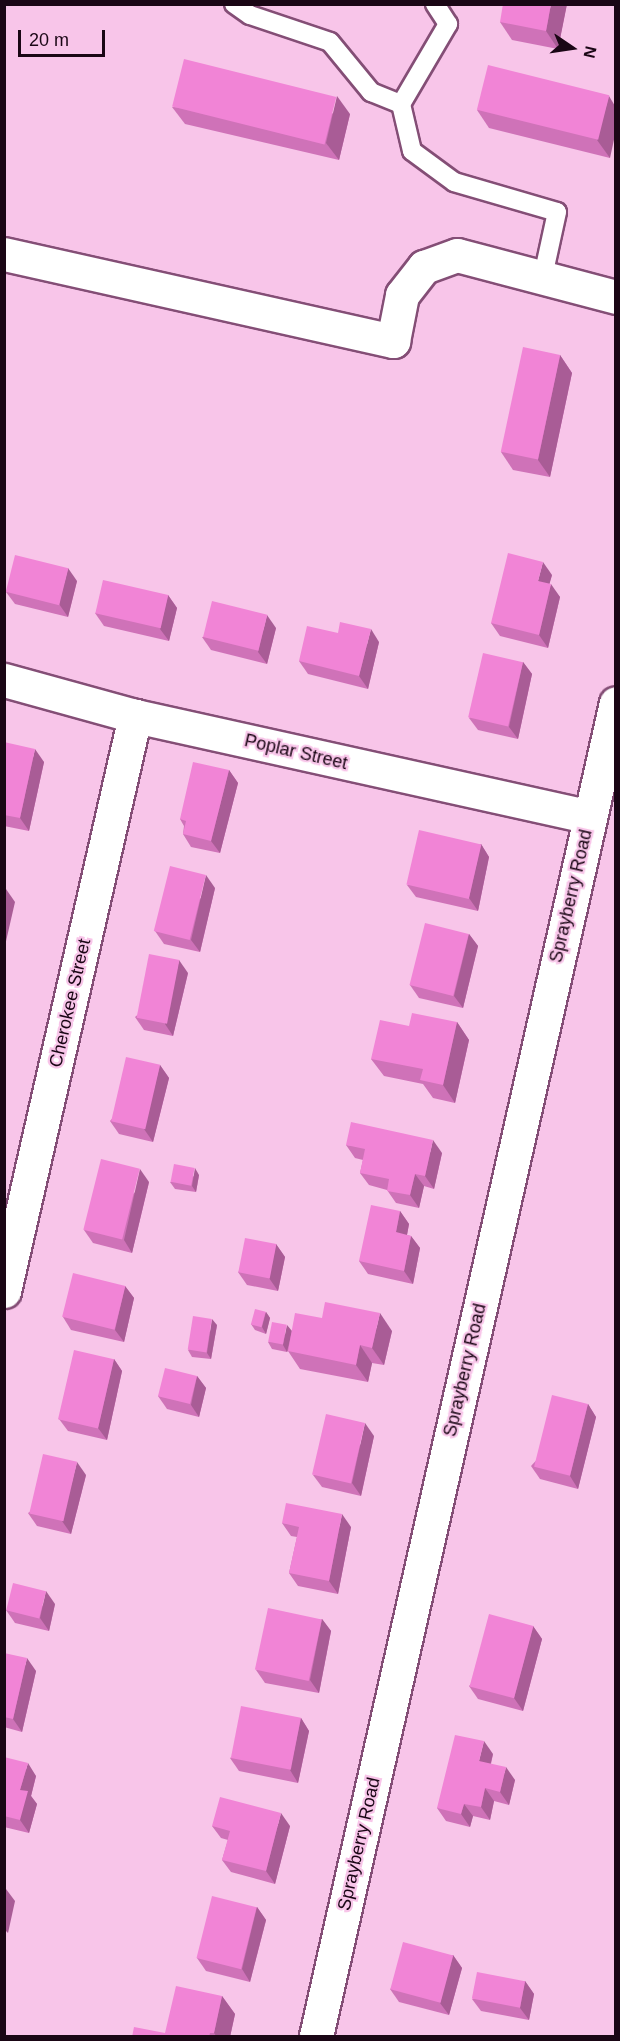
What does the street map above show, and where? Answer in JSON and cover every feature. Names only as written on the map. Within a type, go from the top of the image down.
[{"type":"street","points":[[4,254],[393,341],[402,295],[424,267],[457,255],[615,297]]},
{"type":"street","name":"Poplar Street","points":[[4,680],[135,716],[589,817]]},
{"type":"street","name":"Sprayberry Road","points":[[316,2037],[615,703]]},
{"type":"street","name":"Cherokee Street","points":[[4,1291],[135,716]]},
{"type":"lane","points":[[234,4],[250,15],[330,42],[371,92],[401,104]]},
{"type":"lane","points":[[435,4],[448,24],[401,104],[412,151],[454,182],[557,212],[543,276]]},
{"type":"building","points":[[503,4],[551,4],[546,31],[500,22]]},
{"type":"building","points":[[184,59],[336,97],[324,145],[172,107]]},
{"type":"building","points":[[488,65],[609,95],[598,140],[477,110]]},
{"type":"building","points":[[523,347],[560,355],[538,460],[501,452]]},
{"type":"building","points":[[508,553],[543,562],[538,581],[551,584],[539,635],[491,623]]},
{"type":"building","points":[[15,555],[68,568],[59,605],[6,592]]},
{"type":"building","points":[[103,580],[168,595],[161,628],[95,613]]},
{"type":"building","points":[[212,601],[267,615],[258,651],[203,637]]},
{"type":"building","points":[[340,622],[371,629],[359,676],[299,661],[307,626],[338,633]]},
{"type":"building","points":[[483,653],[523,662],[508,727],[468,717]]},
{"type":"building","points":[[4,742],[35,749],[20,818],[4,815]]},
{"type":"building","points":[[193,762],[229,770],[211,841],[183,834],[186,821],[180,819]]},
{"type":"building","points":[[419,830],[481,844],[469,899],[406,885]]},
{"type":"building","points":[[170,866],[206,875],[190,940],[154,931]]},
{"type":"building","points":[[425,923],[469,934],[453,996],[410,985]]},
{"type":"building","points":[[149,954],[179,960],[167,1024],[137,1018]]},
{"type":"building","points":[[412,1013],[457,1022],[443,1085],[420,1080],[423,1069],[371,1059],[380,1020],[409,1026]]},
{"type":"building","points":[[126,1057],[160,1065],[145,1129],[111,1121]]},
{"type":"building","points":[[351,1122],[433,1140],[425,1176],[415,1174],[410,1195],[387,1191],[389,1179],[360,1173],[365,1149],[346,1145]]},
{"type":"building","points":[[101,1159],[140,1169],[122,1240],[83,1230]]},
{"type":"building","points":[[174,1164],[195,1168],[191,1186],[171,1182]]},
{"type":"building","points":[[371,1205],[400,1211],[396,1232],[411,1236],[404,1271],[359,1261]]},
{"type":"building","points":[[245,1238],[276,1244],[270,1278],[238,1272]]},
{"type":"building","points":[[73,1273],[125,1286],[115,1330],[62,1317]]},
{"type":"building","points":[[325,1302],[380,1313],[372,1348],[360,1345],[356,1365],[288,1351],[295,1313],[322,1318]]},
{"type":"building","points":[[255,1309],[266,1312],[261,1327],[251,1324]]},
{"type":"building","points":[[193,1316],[212,1319],[206,1353],[188,1350]]},
{"type":"building","points":[[272,1322],[287,1325],[283,1344],[268,1342]]},
{"type":"building","points":[[74,1350],[114,1359],[98,1428],[58,1419]]},
{"type":"building","points":[[165,1368],[197,1376],[190,1404],[158,1396]]},
{"type":"building","points":[[552,1395],[588,1404],[570,1476],[534,1467]]},
{"type":"building","points":[[326,1414],[365,1423],[351,1483],[312,1474]]},
{"type":"building","points":[[43,1454],[77,1462],[63,1521],[29,1513]]},
{"type":"building","points":[[286,1503],[342,1514],[329,1581],[289,1573],[299,1527],[282,1523]]},
{"type":"building","points":[[13,1583],[46,1591],[39,1618],[6,1610]]},
{"type":"building","points":[[268,1608],[322,1619],[309,1681],[255,1670]]},
{"type":"building","points":[[489,1614],[533,1626],[514,1698],[470,1686]]},
{"type":"building","points":[[4,1653],[27,1658],[13,1719],[4,1717]]},
{"type":"building","points":[[241,1706],[301,1718],[291,1770],[231,1758]]},
{"type":"building","points":[[455,1735],[484,1741],[479,1761],[506,1767],[500,1792],[485,1788],[481,1807],[464,1804],[461,1814],[437,1808]]},
{"type":"building","points":[[4,1757],[28,1763],[20,1790],[28,1791],[20,1820],[4,1816]]},
{"type":"building","points":[[220,1797],[281,1813],[266,1871],[222,1860],[230,1831],[212,1826]]},
{"type":"building","points":[[212,1896],[257,1907],[241,1969],[197,1958]]},
{"type":"building","points":[[403,1942],[453,1955],[441,2003],[390,1989]]},
{"type":"building","points":[[477,1972],[525,1981],[520,2008],[472,1999]]},
{"type":"building","points":[[176,1986],[222,1996],[214,2033],[210,2033],[209,2037],[132,2037],[134,2027],[165,2033]]}]
